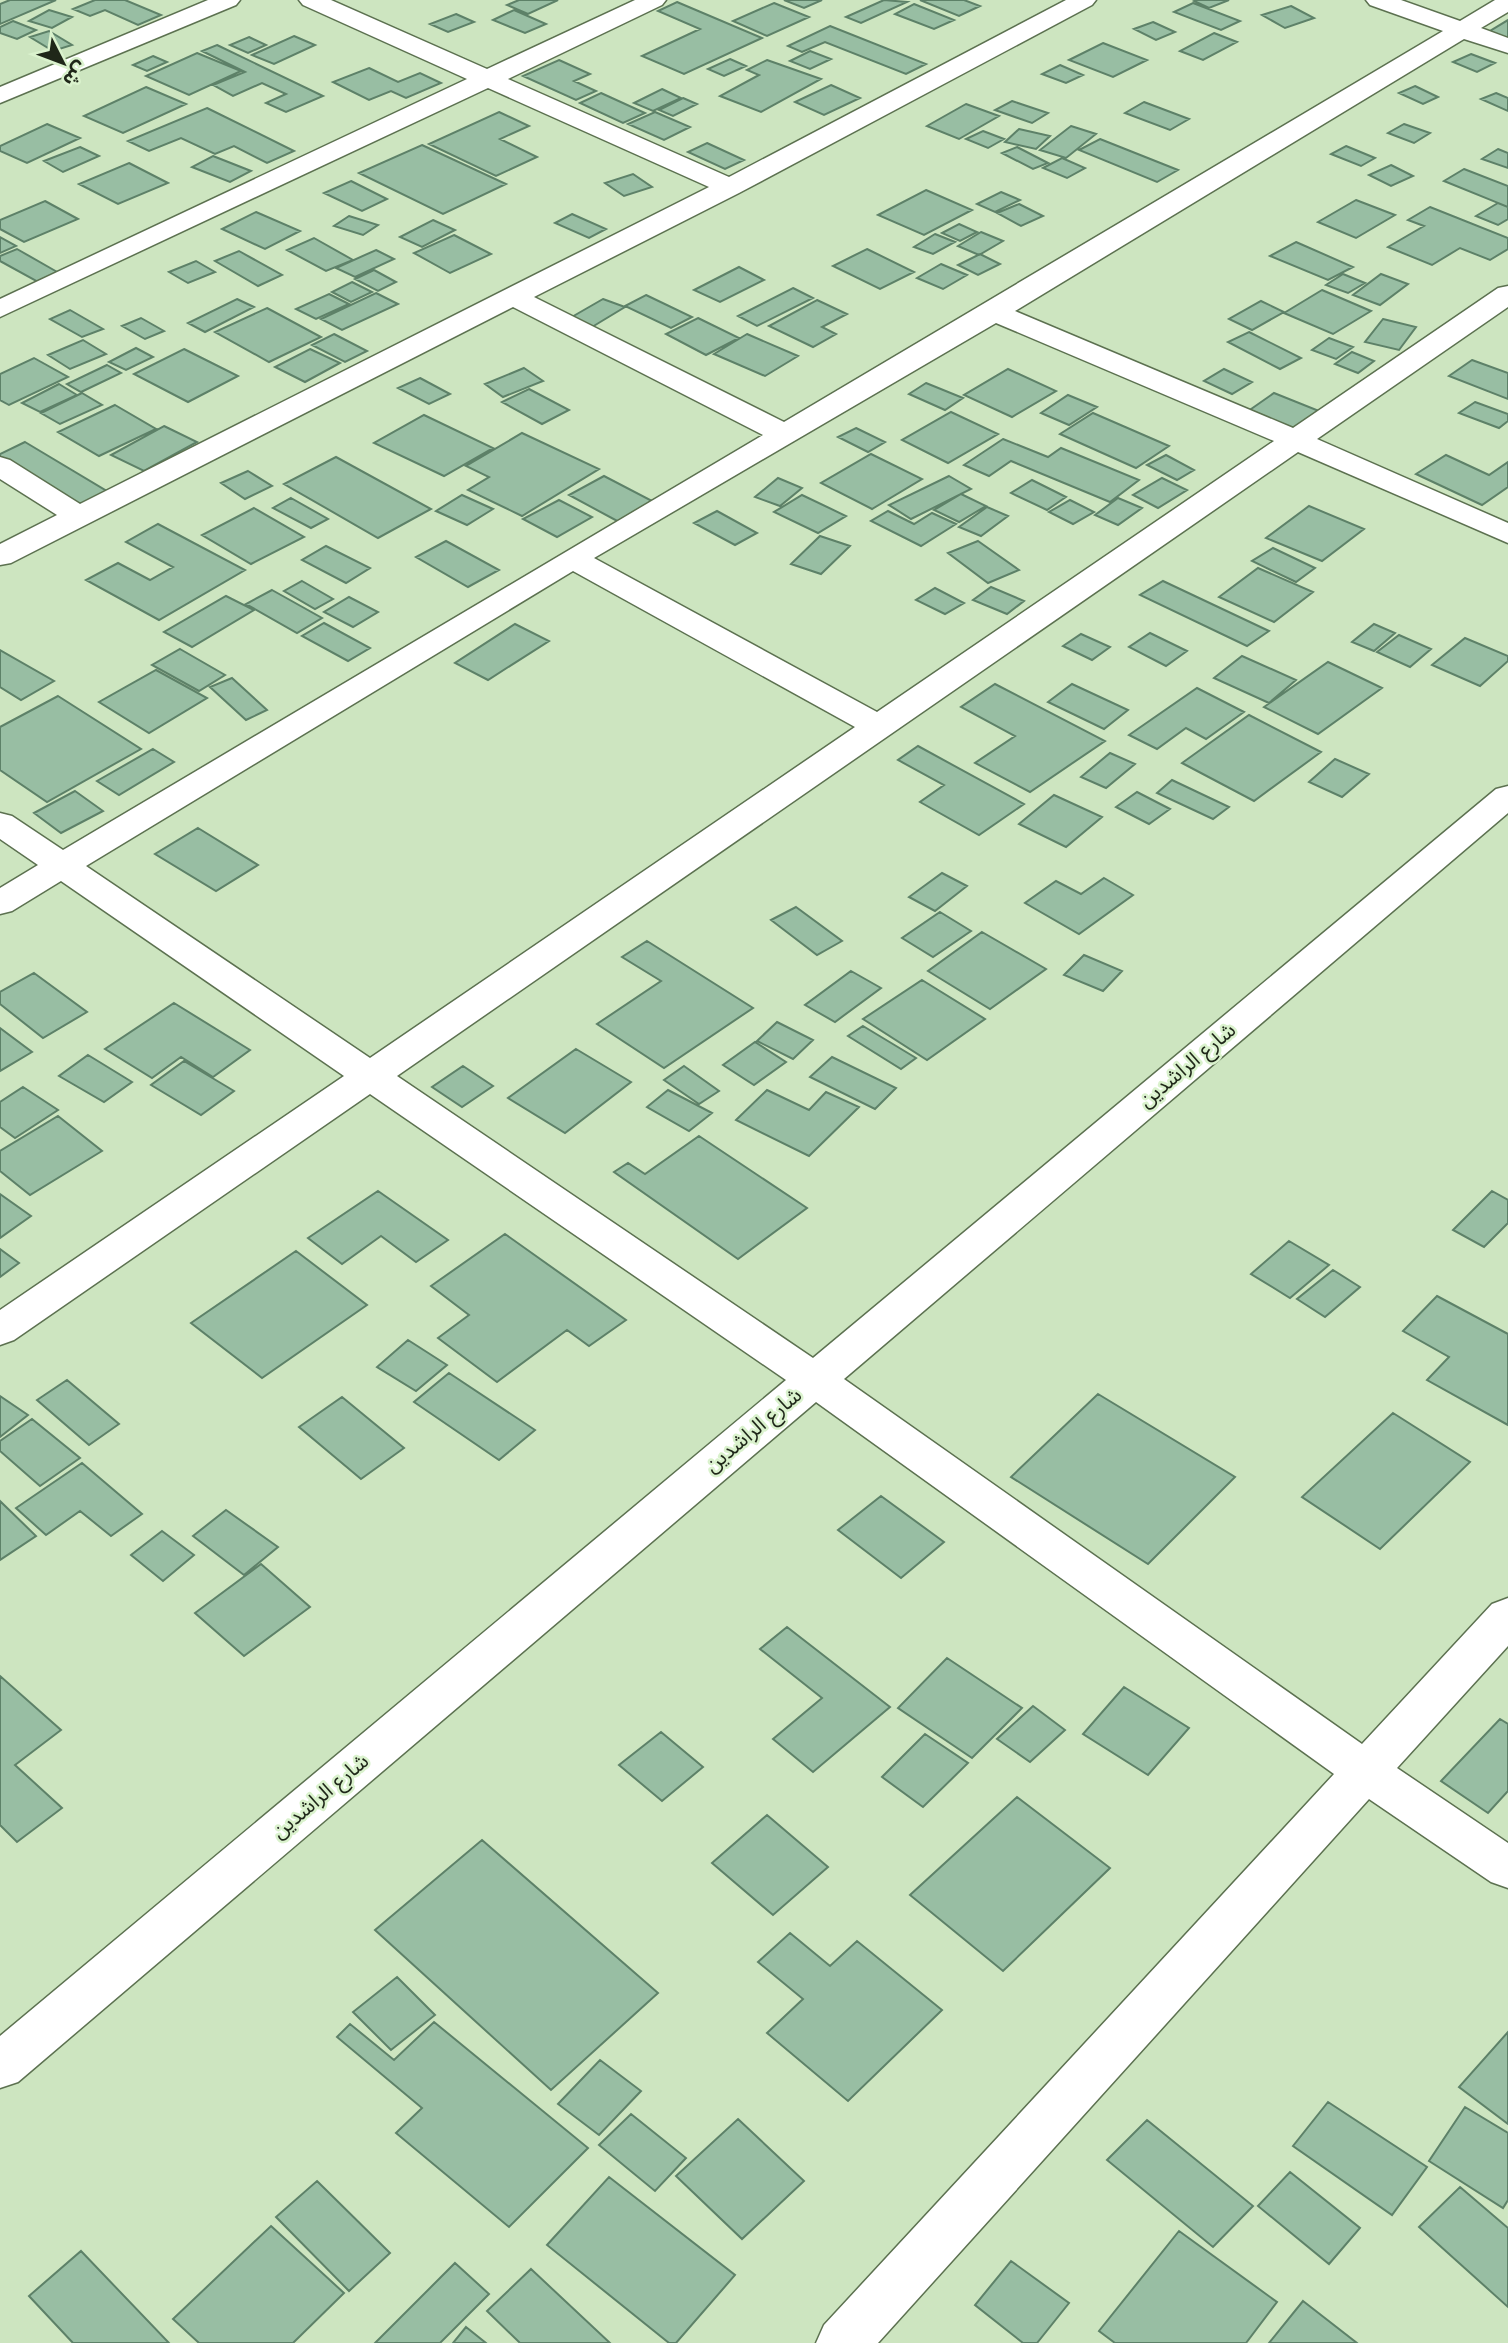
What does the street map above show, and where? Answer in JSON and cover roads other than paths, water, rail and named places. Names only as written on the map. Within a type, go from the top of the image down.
[{"type":"street","points":[[0,96],[228,0]]},
{"type":"street","points":[[311,0],[730,187]]},
{"type":"street","points":[[0,309],[654,0]]},
{"type":"street","points":[[0,556],[77,514],[730,187],[1084,0]]},
{"type":"street","points":[[1378,0],[1508,46]]},
{"type":"street","points":[[0,903],[572,558],[994,313],[1508,2]]},
{"type":"street","points":[[0,1330],[1508,294]]},
{"type":"street","points":[[512,296],[784,434]]},
{"type":"street","points":[[994,313],[1298,440],[1508,534]]},
{"type":"street","points":[[0,466],[77,514]]},
{"type":"street","points":[[572,558],[880,727]]},
{"type":"street","name":"شارع الراشدين","points":[[0,2066],[1508,796]]},
{"type":"street","points":[[0,823],[814,1379],[1366,1772],[1508,1868]]},
{"type":"street","points":[[843,2343],[1508,1616]]}]
